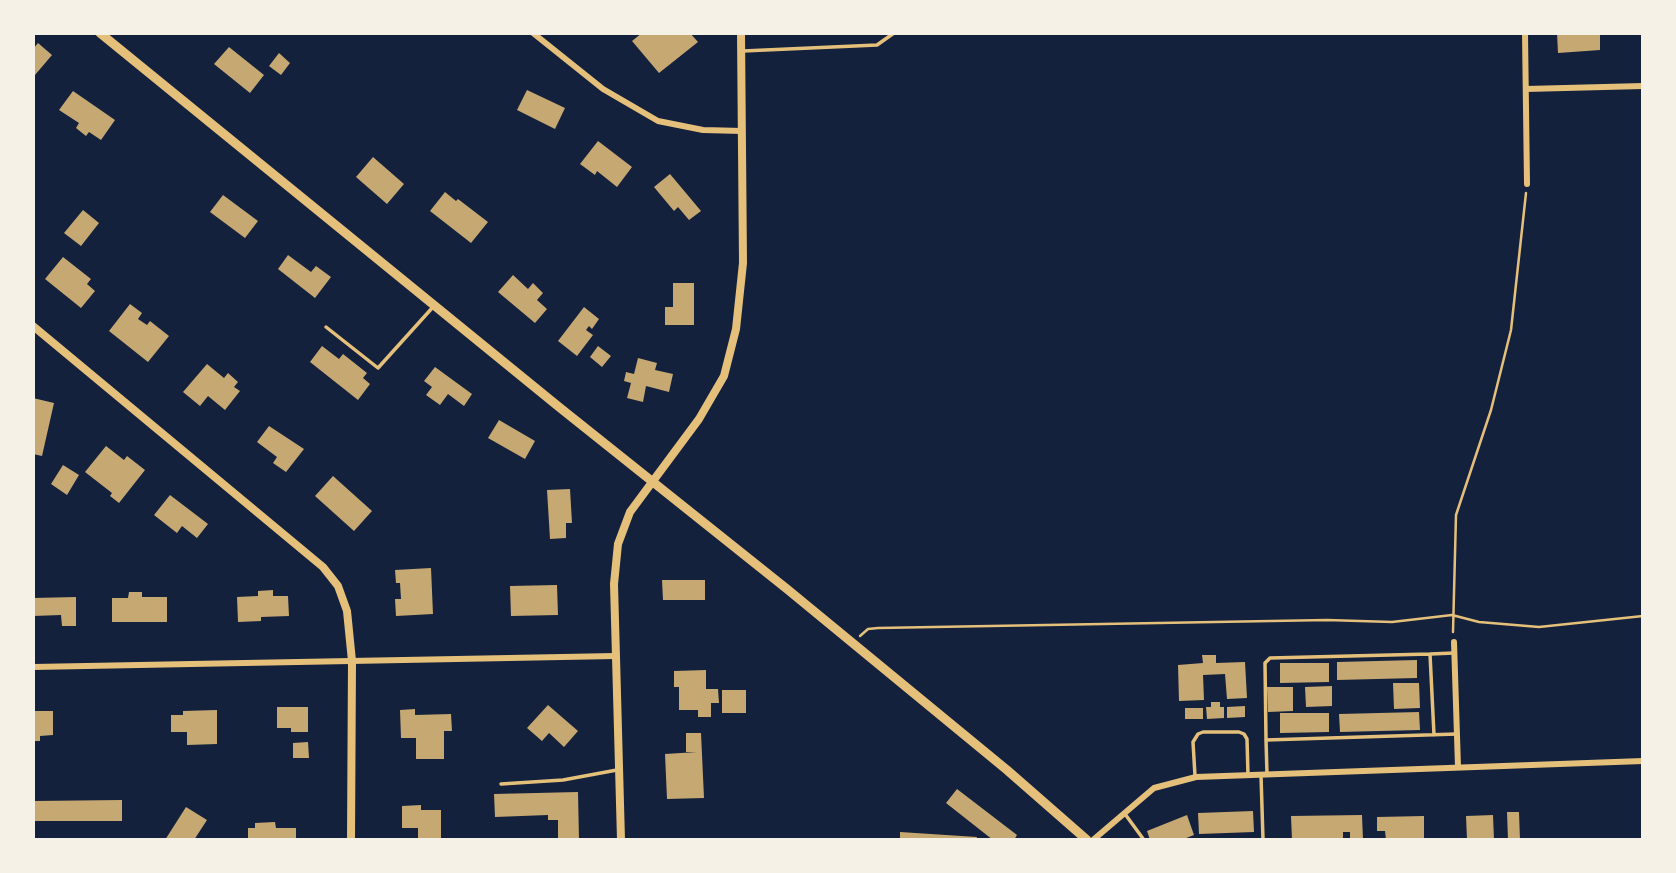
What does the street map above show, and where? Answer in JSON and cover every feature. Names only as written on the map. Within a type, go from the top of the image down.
[{"type":"main road","points":[[100,33],[852,642],[1087,840]]},
{"type":"street","points":[[533,33],[603,89],[659,121],[703,130],[742,131]]},
{"type":"street","points":[[621,840],[614,584],[618,544],[631,512],[699,419],[724,376],[736,329],[743,263],[741,33]]},
{"type":"street","points":[[1525,33],[1527,184]]},
{"type":"street","points":[[1526,89],[1643,86]]},
{"type":"street","points":[[33,326],[323,567],[338,586],[347,611],[352,662],[351,840]]},
{"type":"street","points":[[1454,642],[1458,767]]},
{"type":"street","points":[[33,667],[615,656]]},
{"type":"street","points":[[1093,840],[1154,788],[1196,777],[1643,761]]},
{"type":"lane","points":[[741,52],[877,45],[894,33]]},
{"type":"lane","points":[[326,327],[379,368],[434,305]]},
{"type":"lane","points":[[1263,840],[1267,660],[1454,653]]},
{"type":"lane","points":[[1430,654],[1434,735]]},
{"type":"lane","points":[[1196,777],[1194,742],[1198,734],[1203,733],[1244,734],[1247,743],[1248,775]]},
{"type":"lane","points":[[1266,740],[1457,734]]},
{"type":"lane","points":[[501,784],[563,780],[619,770]]},
{"type":"lane","points":[[1124,812],[1144,840]]},
{"type":"path","points":[[1454,642],[1452,615],[1456,515],[1491,410],[1511,330],[1527,184]]},
{"type":"path","points":[[852,642],[868,629],[878,628],[1327,620],[1392,622],[1452,615],[1479,622],[1539,627],[1643,616]]},
{"type":"building","points":[[642,33],[690,33],[698,42],[659,73],[632,41]]},
{"type":"building","points":[[1557,33],[1600,33],[1600,50],[1558,53]]},
{"type":"building","points":[[38,43],[52,55],[35,75],[33,49]]},
{"type":"building","points":[[229,47],[264,75],[250,93],[214,64]]},
{"type":"building","points":[[279,53],[290,63],[281,75],[269,66]]},
{"type":"building","points":[[527,90],[565,108],[555,129],[517,110]]},
{"type":"building","points":[[73,91],[115,120],[101,140],[89,132],[86,136],[76,128],[79,123],[59,110]]},
{"type":"building","points":[[598,141],[632,167],[617,187],[597,171],[595,175],[580,164]]},
{"type":"building","points":[[373,157],[404,184],[387,204],[356,177]]},
{"type":"building","points":[[670,174],[701,211],[689,220],[678,207],[674,211],[654,187]]},
{"type":"building","points":[[445,192],[488,222],[471,243],[430,211]]},
{"type":"building","points":[[223,195],[258,221],[245,238],[210,212]]},
{"type":"building","points":[[83,210],[99,223],[81,246],[64,233]]},
{"type":"building","points":[[288,255],[311,272],[316,266],[331,277],[315,298],[278,269]]},
{"type":"building","points":[[63,257],[91,279],[87,284],[95,291],[81,308],[45,279]]},
{"type":"building","points":[[513,275],[528,289],[533,283],[543,293],[537,300],[547,309],[535,323],[498,292]]},
{"type":"building","points":[[673,283],[694,283],[694,325],[665,325],[665,307],[673,307]]},
{"type":"building","points":[[130,304],[142,313],[138,319],[147,325],[150,321],[169,336],[148,362],[109,331]]},
{"type":"building","points":[[584,307],[599,319],[592,329],[589,326],[586,330],[593,335],[577,356],[558,341]]},
{"type":"building","points":[[322,346],[339,359],[343,354],[367,373],[363,378],[370,384],[358,400],[310,362]]},
{"type":"building","points":[[598,346],[611,356],[602,367],[590,357]]},
{"type":"building","points":[[638,358],[657,363],[655,370],[673,374],[669,392],[646,386],[643,402],[627,398],[631,383],[624,381],[626,372],[634,374]]},
{"type":"building","points":[[207,364],[224,378],[228,373],[238,382],[234,387],[240,391],[225,410],[208,396],[200,406],[183,392]]},
{"type":"building","points":[[435,367],[472,394],[464,406],[448,394],[440,405],[426,395],[432,387],[424,381]]},
{"type":"building","points":[[33,398],[54,403],[42,456],[33,454]]},
{"type":"building","points":[[499,420],[535,441],[525,459],[488,438]]},
{"type":"building","points":[[269,426],[304,449],[286,472],[273,463],[277,457],[257,442]]},
{"type":"building","points":[[106,446],[124,460],[127,456],[145,470],[119,503],[110,496],[112,493],[85,472]]},
{"type":"building","points":[[63,465],[79,475],[67,495],[51,484]]},
{"type":"building","points":[[333,476],[372,511],[354,531],[315,496]]},
{"type":"building","points":[[570,489],[572,523],[566,523],[566,538],[550,539],[547,490]]},
{"type":"building","points":[[170,495],[208,524],[197,538],[182,526],[177,533],[154,515]]},
{"type":"building","points":[[431,568],[433,614],[396,616],[395,599],[401,599],[400,583],[396,583],[395,570]]},
{"type":"building","points":[[662,580],[705,580],[705,600],[663,600]]},
{"type":"building","points":[[557,585],[558,615],[511,616],[510,586]]},
{"type":"building","points":[[273,590],[273,596],[288,596],[289,616],[261,617],[261,621],[238,622],[237,597],[258,596],[258,591]]},
{"type":"building","points":[[129,592],[142,592],[142,597],[167,597],[167,622],[112,622],[112,598],[128,598]]},
{"type":"building","points":[[76,597],[76,626],[62,626],[61,615],[33,616],[33,598]]},
{"type":"building","points":[[1202,655],[1216,655],[1216,663],[1245,662],[1247,698],[1227,699],[1225,674],[1203,675],[1204,700],[1179,701],[1178,665],[1203,663]]},
{"type":"building","points":[[1417,660],[1417,678],[1337,680],[1337,662]]},
{"type":"building","points":[[1280,663],[1329,663],[1329,682],[1280,683]]},
{"type":"building","points":[[706,670],[706,689],[718,689],[719,703],[711,703],[711,717],[698,717],[698,710],[679,710],[679,687],[674,687],[674,671]]},
{"type":"building","points":[[1393,683],[1419,683],[1420,708],[1394,709]]},
{"type":"building","points":[[1332,686],[1332,706],[1306,707],[1305,687]]},
{"type":"building","points":[[1267,687],[1293,687],[1293,711],[1268,712]]},
{"type":"building","points":[[722,690],[746,690],[746,713],[722,713]]},
{"type":"building","points":[[1211,702],[1220,702],[1220,707],[1224,707],[1224,718],[1207,719],[1206,707],[1211,707]]},
{"type":"building","points":[[548,705],[578,731],[564,747],[549,733],[542,741],[527,728]]},
{"type":"building","points":[[1245,706],[1245,717],[1227,718],[1227,707]]},
{"type":"building","points":[[277,707],[308,707],[308,732],[291,732],[291,728],[277,728]]},
{"type":"building","points":[[1185,708],[1203,708],[1203,719],[1185,719]]},
{"type":"building","points":[[415,709],[415,715],[451,714],[452,731],[444,731],[444,759],[416,759],[416,738],[401,738],[400,710]]},
{"type":"building","points":[[217,710],[217,744],[187,745],[187,732],[171,732],[171,715],[183,715],[183,711]]},
{"type":"building","points":[[33,711],[53,711],[53,735],[40,736],[40,741],[33,741]]},
{"type":"building","points":[[1419,712],[1420,730],[1340,732],[1339,714]]},
{"type":"building","points":[[1280,713],[1329,713],[1329,732],[1280,733]]},
{"type":"building","points":[[686,733],[701,733],[704,798],[667,799],[665,754],[697,752],[686,752]]},
{"type":"building","points":[[308,742],[309,758],[293,758],[293,743]]},
{"type":"building","points":[[957,789],[1017,835],[1014,840],[993,840],[946,803]]},
{"type":"building","points":[[578,792],[579,840],[558,840],[558,820],[548,820],[548,815],[495,817],[494,794]]},
{"type":"building","points":[[122,800],[122,821],[33,821],[33,801]]},
{"type":"building","points":[[421,805],[421,810],[441,810],[441,840],[418,840],[418,828],[402,828],[402,806]]},
{"type":"building","points":[[186,807],[207,820],[194,840],[165,840]]},
{"type":"building","points":[[1253,811],[1254,832],[1199,834],[1198,813]]},
{"type":"building","points":[[1507,812],[1519,812],[1520,840],[1508,840]]},
{"type":"building","points":[[1187,815],[1194,835],[1181,840],[1150,840],[1147,831]]},
{"type":"building","points":[[1362,815],[1363,840],[1350,840],[1350,832],[1343,832],[1343,839],[1292,840],[1291,816]]},
{"type":"building","points":[[1493,815],[1494,840],[1467,840],[1466,816]]},
{"type":"building","points":[[1424,816],[1424,839],[1386,840],[1385,831],[1377,831],[1377,817]]},
{"type":"building","points":[[275,822],[276,828],[296,828],[296,840],[248,840],[248,828],[255,828],[255,823]]},
{"type":"building","points":[[900,832],[977,837],[976,840],[900,840]]}]
